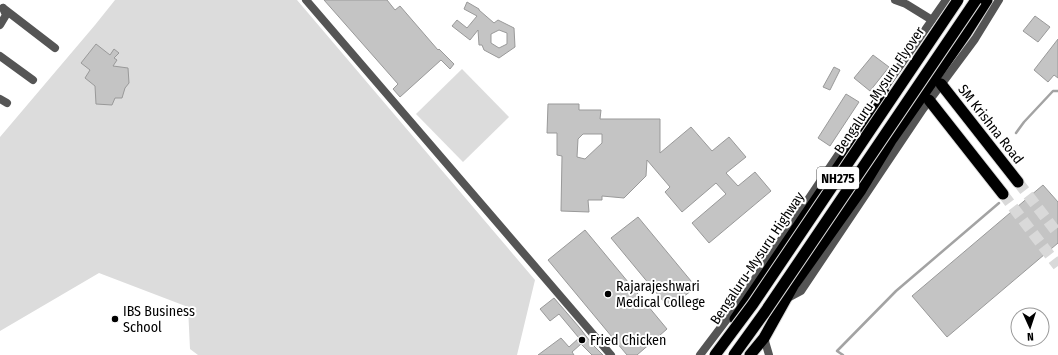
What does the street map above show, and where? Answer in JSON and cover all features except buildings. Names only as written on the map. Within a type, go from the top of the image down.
[{"type":"highway","name":"Bengaluru-Mysuru Highway","points":[[709,355],[747,297],[952,0]]},
{"type":"highway","name":"Bengaluru-Mysuru Flyover","points":[[715,355],[753,304],[958,0]]},
{"type":"highway","name":"NH275","points":[[734,355],[765,312],[976,0]]},
{"type":"highway","name":"NH275","points":[[750,355],[764,338],[793,286],[861,190],[892,140],[987,0]]},
{"type":"highway","name":"SM Krishna Road","points":[[941,84],[1018,182]]},
{"type":"highway","points":[[929,100],[1002,194]]},
{"type":"highway","points":[[747,297],[777,315]]},
{"type":"street","points":[[306,0],[611,355]]},
{"type":"street","points":[[895,0],[906,4],[932,20]]},
{"type":"street","name":"NH275","points":[[700,355],[747,297],[822,177],[946,0]]},
{"type":"street","name":"NH275","points":[[785,300],[801,291],[929,100],[974,39],[999,0]]},
{"type":"street","points":[[0,25],[6,15],[2,7]]},
{"type":"street","points":[[2,7],[55,48]]},
{"type":"street","points":[[0,56],[33,80]]},
{"type":"street","points":[[764,338],[769,355]]},
{"type":"shaded area","points":[[115,0],[297,0],[535,280],[517,355],[198,355],[190,349],[188,307],[99,273],[0,331],[0,137]]},
{"type":"shaded area","points":[[462,69],[509,117],[463,162],[416,114]]},
{"type":"waterway","points":[[1016,133],[1024,122],[1053,91],[1058,91]]},
{"type":"waterway","points":[[843,355],[837,351],[896,291],[999,203]]},
{"type":"tunnel","points":[[1018,182],[1058,234]]},
{"type":"tunnel","points":[[1003,194],[1058,266]]},
{"type":"place","name":"Rajarajeshwari Medical College","points":[[608,294]]},
{"type":"place","name":"IBS Business School","points":[[115,319]]},
{"type":"place","name":"Fried Chicken","points":[[582,340]]}]
